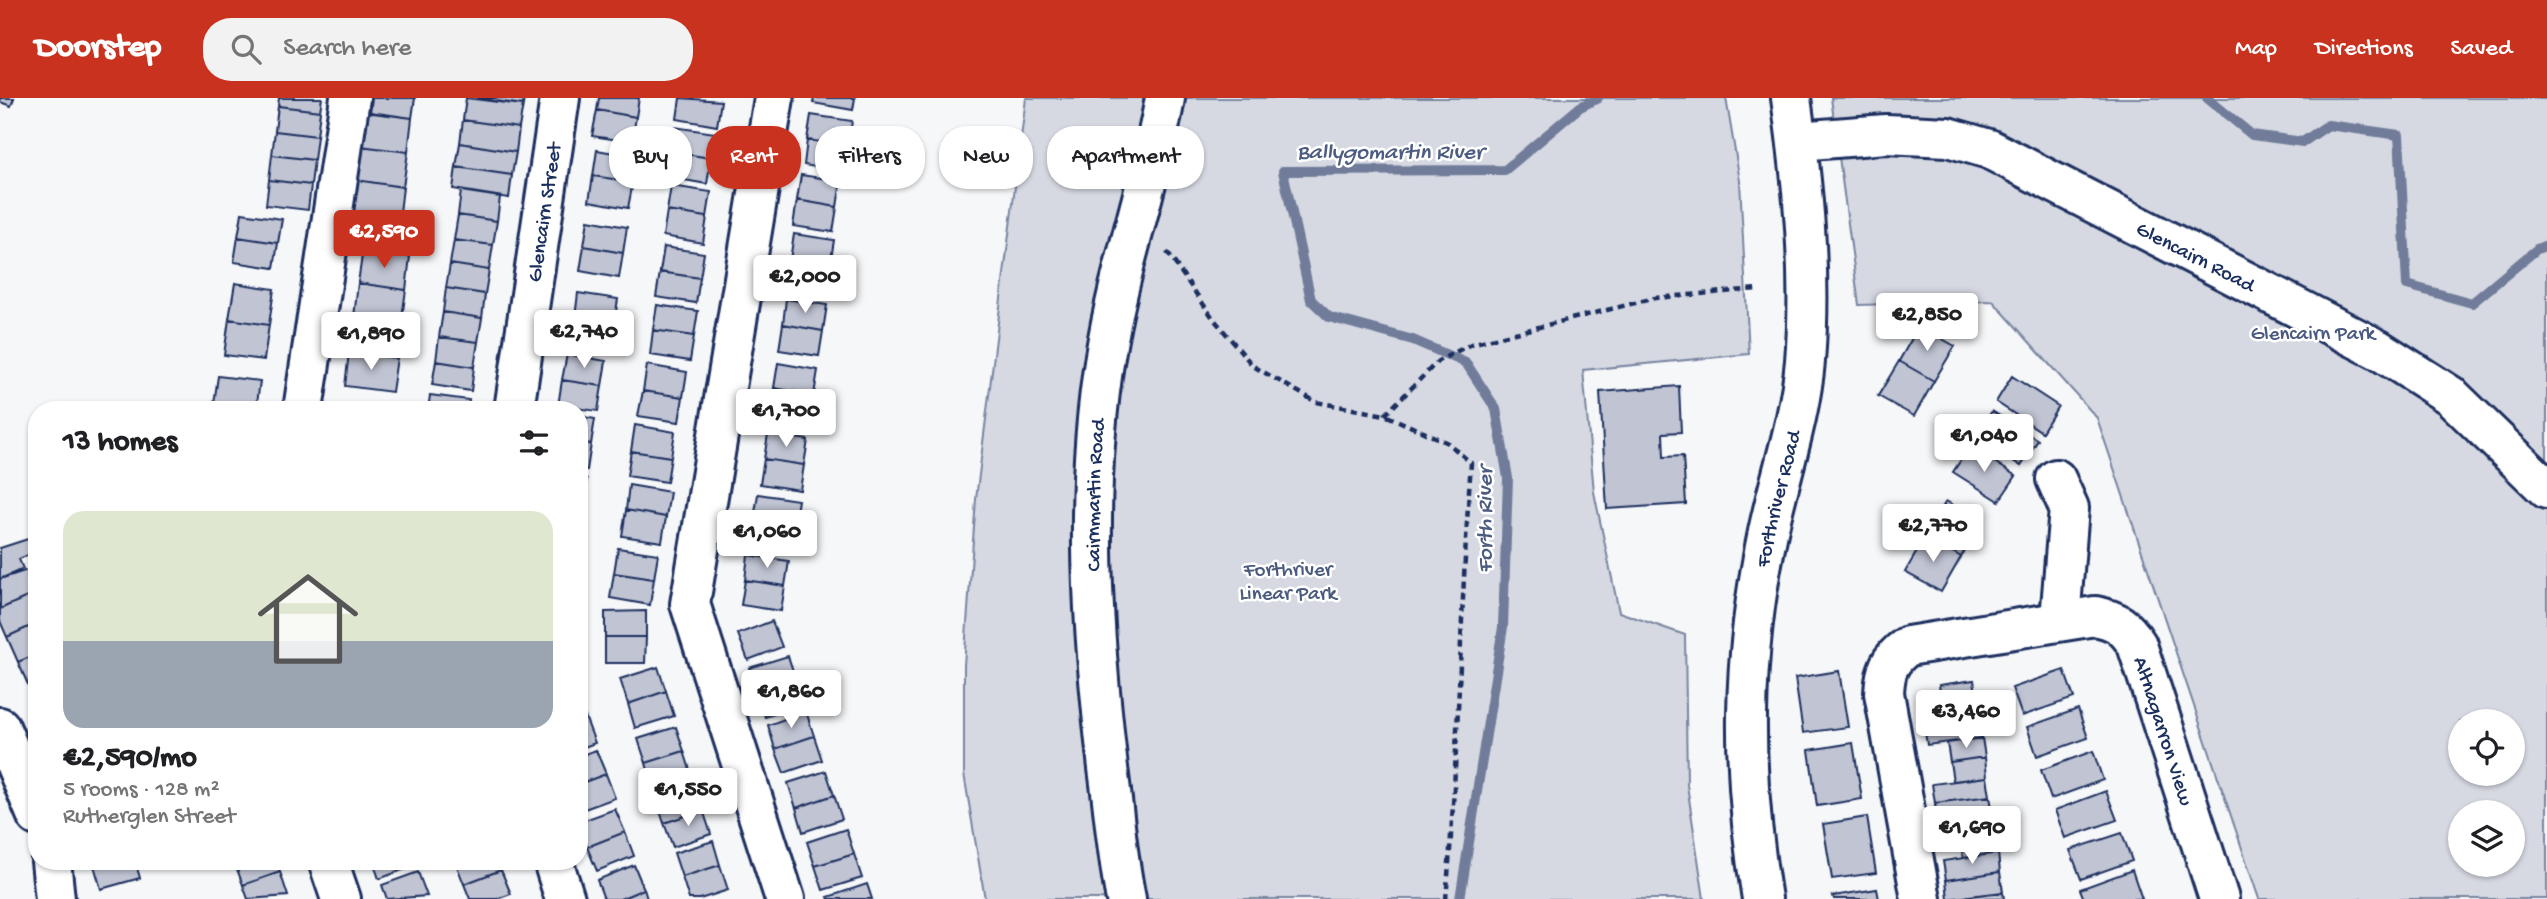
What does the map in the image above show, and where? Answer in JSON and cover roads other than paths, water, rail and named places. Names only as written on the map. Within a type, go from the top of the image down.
[{"type":"street","points":[[304,401],[350,98]]},
{"type":"street","name":"Glencairn Street","points":[[515,401],[560,98]]},
{"type":"street","points":[[774,98],[690,604],[785,899]]},
{"type":"street","name":"Cairnmartin Road","points":[[1126,899],[1097,676],[1091,564],[1091,481],[1105,357],[1121,273],[1165,98]]},
{"type":"street","name":"Forthriver Road","points":[[1762,899],[1749,821],[1745,722],[1749,641],[1768,532],[1793,429],[1805,364],[1808,304],[1797,141],[1791,98]]},
{"type":"street","name":"Glencairn Road","points":[[1797,141],[1911,135],[1948,137],[1989,149],[2379,350],[2451,396],[2547,489]]},
{"type":"street","points":[[2056,479],[2069,508],[2060,620]]},
{"type":"street","name":"Altnagarron View","points":[[1921,899],[1884,693],[1885,673],[1893,656],[1908,646],[2095,616],[2115,620],[2128,630],[2137,645],[2219,899]]},
{"type":"street","points":[[0,727],[28,794]]},
{"type":"street","points":[[52,870],[55,899]]},
{"type":"street","points":[[331,870],[341,899]]},
{"type":"street","points":[[556,870],[565,899]]},
{"type":"waterway","name":"Forth River","points":[[1460,899],[1503,627],[1508,478],[1496,409],[1466,363],[1413,340],[1329,317],[1311,300],[1283,171],[1505,170],[1580,107],[1598,98]]},
{"type":"waterway","name":"Ballygomartin River","points":[[2207,98],[2252,135],[2303,142],[2328,125],[2399,135],[2407,285],[2472,303],[2537,249],[2547,245]]},
{"type":"park label","name":"Glencairn Park","points":[[2313,332]]},
{"type":"park label","name":"Forthriver Linear Park","points":[[1288,580]]}]
